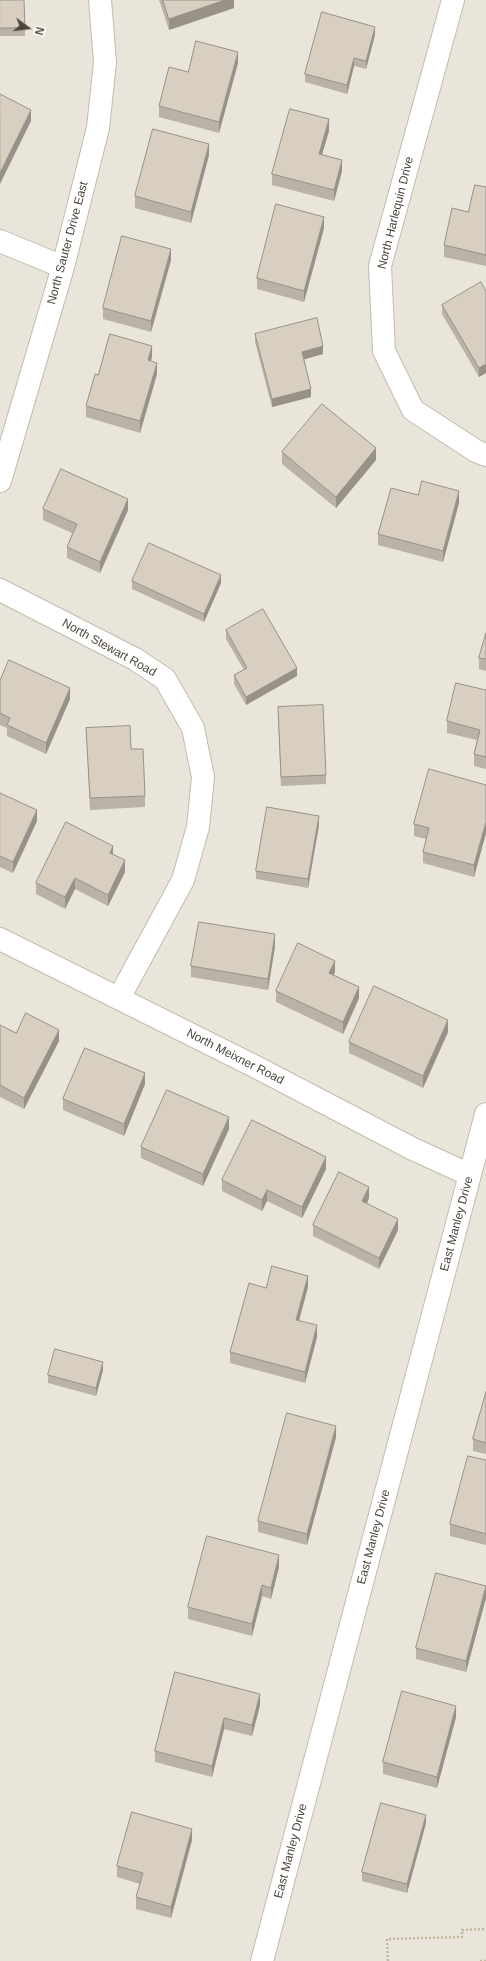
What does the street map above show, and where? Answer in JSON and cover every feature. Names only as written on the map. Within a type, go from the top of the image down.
[{"type":"street","name":"North Sauter Drive East","points":[[0,480],[63,267],[98,128],[105,62],[100,0]]},
{"type":"street","name":"North Harlequin Drive","points":[[453,0],[380,266],[384,351],[413,410],[476,451],[486,455]]},
{"type":"street","points":[[0,241],[63,267]]},
{"type":"street","name":"North Stewart Road","points":[[0,590],[135,659],[165,679],[194,728],[203,777],[198,827],[183,880],[119,998]]},
{"type":"street","name":"North Meixner Road","points":[[0,940],[119,998],[413,1149],[470,1175]]},
{"type":"street","name":"East Manley Drive","points":[[262,1961],[486,1114]]},
{"type":"path","points":[[388,1961],[387,1939],[462,1937],[462,1930],[486,1929]]},
{"type":"path","points":[[480,1961],[486,1961]]},
{"type":"shaded area","points":[[0,0],[486,0],[486,1961],[0,1961]]},
{"type":"building","points":[[0,0],[24,0],[25,28],[0,28]]},
{"type":"building","points":[[163,0],[225,0],[169,19]]},
{"type":"building","points":[[322,12],[375,27],[366,61],[354,58],[347,85],[305,74]]},
{"type":"building","points":[[196,41],[238,52],[219,122],[159,106],[169,67],[188,72]]},
{"type":"building","points":[[0,94],[31,110],[0,173]]},
{"type":"building","points":[[290,109],[329,119],[319,154],[342,160],[334,190],[272,174]]},
{"type":"building","points":[[153,129],[209,144],[191,212],[135,196]]},
{"type":"building","points":[[475,185],[486,187],[486,255],[444,245],[452,208],[468,212]]},
{"type":"building","points":[[276,204],[324,217],[304,291],[257,278]]},
{"type":"building","points":[[122,236],[171,249],[151,321],[103,308]]},
{"type":"building","points":[[481,282],[486,291],[486,364],[479,368],[442,305]]},
{"type":"building","points":[[317,318],[323,346],[302,352],[311,389],[272,399],[255,334]]},
{"type":"building","points":[[110,334],[152,346],[148,360],[157,363],[140,421],[86,406],[95,374],[98,375]]},
{"type":"building","points":[[322,404],[376,448],[336,497],[282,452]]},
{"type":"building","points":[[61,469],[128,499],[100,562],[67,547],[77,524],[43,509]]},
{"type":"building","points":[[422,481],[459,491],[443,551],[378,534],[391,488],[418,495]]},
{"type":"building","points":[[149,543],[221,575],[204,614],[132,581]]},
{"type":"building","points":[[263,609],[297,668],[246,697],[234,675],[247,668],[226,630]]},
{"type":"building","points":[[486,633],[486,659],[479,658]]},
{"type":"building","points":[[9,660],[70,688],[46,743],[7,725],[10,718],[0,713],[0,681]]},
{"type":"building","points":[[456,683],[486,690],[486,757],[474,754],[480,730],[447,721]]},
{"type":"building","points":[[323,705],[326,775],[281,777],[278,707]]},
{"type":"building","points":[[130,726],[131,749],[143,749],[145,796],[90,798],[86,728]]},
{"type":"building","points":[[429,769],[486,785],[486,822],[474,865],[423,852],[429,828],[414,824]]},
{"type":"building","points":[[0,793],[37,810],[13,862],[0,856]]},
{"type":"building","points":[[267,807],[319,816],[308,879],[256,871]]},
{"type":"building","points":[[66,822],[113,846],[110,853],[125,860],[108,895],[75,878],[65,897],[36,883]]},
{"type":"building","points":[[199,922],[275,934],[268,979],[191,966]]},
{"type":"building","points":[[298,943],[335,961],[329,973],[359,987],[343,1022],[276,991]]},
{"type":"building","points":[[374,986],[448,1020],[423,1076],[349,1042]]},
{"type":"building","points":[[26,1013],[59,1030],[24,1098],[0,1085],[0,1025],[16,1033]]},
{"type":"building","points":[[85,1048],[145,1073],[124,1124],[63,1099]]},
{"type":"building","points":[[167,1090],[229,1117],[203,1174],[141,1147]]},
{"type":"building","points":[[252,1120],[326,1157],[302,1207],[267,1190],[262,1200],[222,1180]]},
{"type":"building","points":[[339,1172],[369,1187],[362,1201],[398,1219],[379,1258],[313,1225]]},
{"type":"building","points":[[272,1266],[308,1276],[296,1320],[317,1325],[305,1372],[230,1352],[249,1283],[266,1288]]},
{"type":"building","points":[[55,1349],[103,1362],[96,1388],[48,1375]]},
{"type":"building","points":[[486,1392],[486,1443],[473,1439]]},
{"type":"building","points":[[287,1413],[336,1426],[307,1534],[258,1521]]},
{"type":"building","points":[[468,1456],[486,1460],[486,1534],[450,1524]]},
{"type":"building","points":[[207,1536],[279,1555],[271,1588],[262,1585],[252,1624],[188,1607]]},
{"type":"building","points":[[436,1573],[486,1586],[466,1661],[416,1648]]},
{"type":"building","points":[[175,1672],[260,1694],[252,1725],[224,1718],[212,1766],[155,1751]]},
{"type":"building","points":[[402,1691],[456,1706],[437,1777],[383,1762]]},
{"type":"building","points":[[381,1803],[426,1815],[407,1884],[362,1872]]},
{"type":"building","points":[[132,1812],[192,1829],[171,1907],[136,1897],[143,1873],[117,1866]]}]
